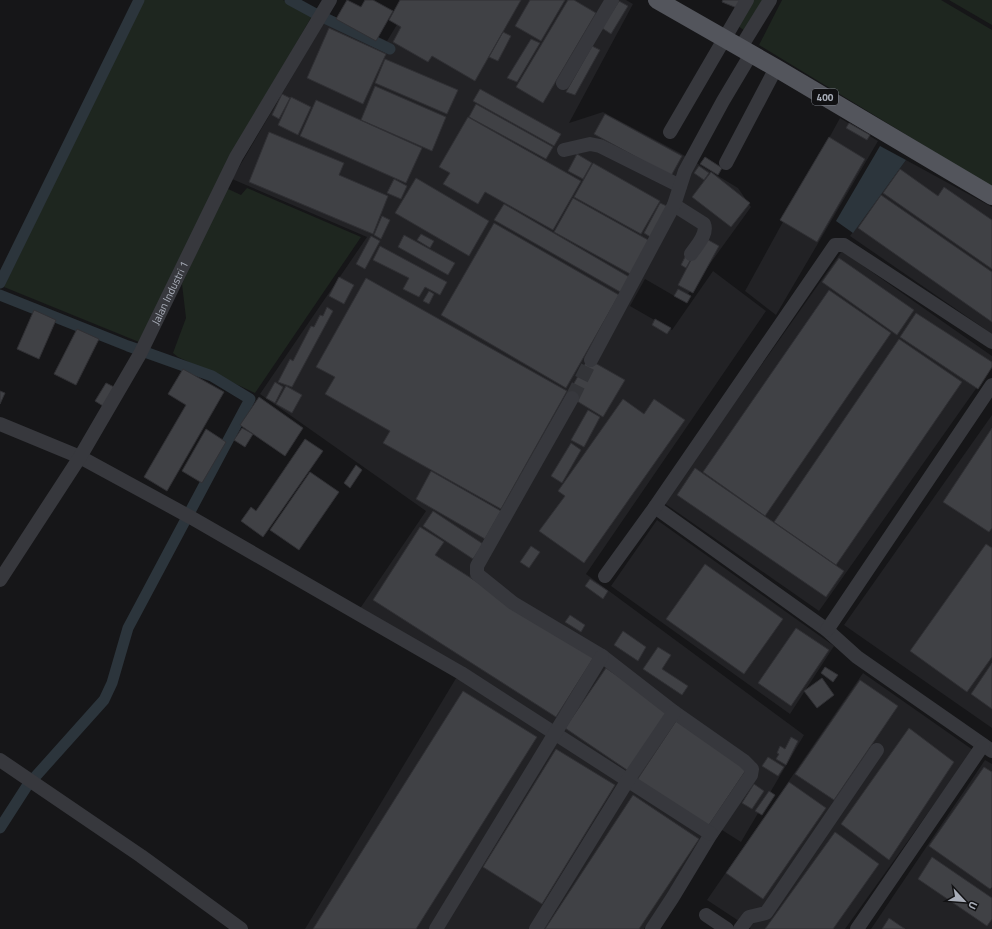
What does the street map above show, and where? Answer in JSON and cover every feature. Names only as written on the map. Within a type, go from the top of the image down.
[{"type":"main road","name":"400","points":[[662,1],[992,196]]},
{"type":"street","points":[[563,83],[612,0]]},
{"type":"street","points":[[591,360],[674,205],[685,171],[723,101],[739,47],[748,0]]},
{"type":"street","points":[[670,132],[739,47],[770,0]]},
{"type":"street","name":"Jalan Industri 1","points":[[0,580],[80,457],[142,351],[236,157],[328,4]]},
{"type":"street","points":[[726,162],[776,68]]},
{"type":"street","points":[[564,150],[590,144],[600,146],[680,186]]},
{"type":"street","points":[[674,205],[704,224],[705,228],[691,254]]},
{"type":"street","points":[[605,576],[655,507],[835,245],[844,244],[992,342]]},
{"type":"street","points":[[827,630],[992,385]]},
{"type":"street","points":[[572,398],[476,570],[476,574],[513,602],[602,656],[674,712],[744,761],[752,769],[751,775],[711,834],[652,929]]},
{"type":"street","points":[[0,424],[80,457],[189,516],[461,673],[711,834]]},
{"type":"street","points":[[655,507],[827,630],[857,657],[988,748],[857,929]]},
{"type":"street","points":[[436,929],[602,656]]},
{"type":"street","points":[[536,929],[628,780],[674,712]]},
{"type":"street","points":[[740,929],[749,917],[766,913],[877,750]]},
{"type":"street","points":[[0,760],[141,856],[242,929]]},
{"type":"street","points":[[706,915],[727,929]]},
{"type":"shaded area","points":[[143,0],[283,0],[312,16],[225,167],[139,342],[4,287]]},
{"type":"shaded area","points":[[412,0],[626,0],[633,4],[569,123],[603,112],[680,153],[738,188],[751,207],[683,301],[645,279],[630,306],[672,330],[713,271],[766,311],[586,574],[804,735],[741,842],[714,825],[644,929],[305,929],[461,670],[359,610],[426,511],[260,394],[367,237],[232,179],[329,14],[387,41]]},
{"type":"shaded area","points":[[749,0],[775,0],[754,37],[735,24]]},
{"type":"shaded area","points":[[782,0],[941,0],[992,30],[992,187],[759,45]]},
{"type":"shaded area","points":[[949,0],[992,0],[992,25]]},
{"type":"shaded area","points":[[840,118],[878,141],[776,315],[745,291]]},
{"type":"shaded area","points":[[880,146],[906,160],[853,233],[836,221]]},
{"type":"shaded area","points":[[906,160],[992,207],[992,334],[850,236]]},
{"type":"shaded area","points":[[226,188],[241,195],[247,188],[361,237],[255,393],[178,357],[173,353],[186,318],[182,284]]},
{"type":"shaded area","points":[[842,251],[992,356],[992,366],[819,611],[664,503]]},
{"type":"shaded area","points":[[992,415],[992,728],[844,625]]},
{"type":"shaded area","points":[[657,520],[834,646],[790,714],[611,586]]},
{"type":"shaded area","points":[[863,673],[973,750],[845,929],[751,929],[707,900]]},
{"type":"shaded area","points":[[985,760],[992,764],[992,929],[871,929]]},
{"type":"building","points":[[347,0],[361,7],[365,0],[373,0],[393,11],[376,41],[336,19]]},
{"type":"building","points":[[400,0],[521,0],[475,81],[432,56],[428,62],[393,42],[401,27],[389,20]]},
{"type":"building","points":[[530,0],[565,0],[541,41],[515,26]]},
{"type":"building","points":[[568,0],[574,0],[596,13],[543,103],[516,87]]},
{"type":"building","points":[[723,0],[741,0],[737,8],[722,2]]},
{"type":"building","points":[[619,1],[628,6],[611,34],[602,28]]},
{"type":"building","points":[[329,28],[386,54],[363,104],[307,78]]},
{"type":"building","points":[[503,32],[511,36],[498,61],[489,57]]},
{"type":"building","points":[[531,39],[540,43],[517,82],[507,78]]},
{"type":"building","points":[[592,46],[600,50],[575,95],[566,92]]},
{"type":"building","points":[[385,59],[458,90],[447,114],[375,83]]},
{"type":"building","points":[[375,86],[446,117],[432,151],[361,120]]},
{"type":"building","points":[[480,89],[561,134],[554,146],[473,101]]},
{"type":"building","points":[[282,94],[290,98],[279,119],[272,115]]},
{"type":"building","points":[[291,97],[311,107],[298,135],[278,125]]},
{"type":"building","points":[[316,100],[422,148],[406,183],[300,136]]},
{"type":"building","points":[[476,104],[553,147],[546,159],[469,117]]},
{"type":"building","points":[[605,114],[682,156],[671,176],[594,134]]},
{"type":"building","points":[[468,117],[581,181],[553,230],[485,192],[478,204],[443,184],[450,173],[439,167]]},
{"type":"building","points":[[849,123],[870,135],[867,140],[846,128]]},
{"type":"building","points":[[269,132],[344,163],[339,175],[388,196],[373,234],[249,182]]},
{"type":"building","points":[[829,137],[865,159],[817,242],[780,220]]},
{"type":"building","points":[[577,154],[592,163],[583,179],[568,171]]},
{"type":"building","points":[[705,157],[722,168],[718,175],[700,164]]},
{"type":"building","points":[[593,163],[660,201],[641,234],[574,197]]},
{"type":"building","points":[[699,166],[709,173],[704,180],[694,173]]},
{"type":"building","points":[[900,169],[938,196],[944,187],[992,220],[992,269],[883,193]]},
{"type":"building","points":[[711,172],[750,203],[731,227],[692,197]]},
{"type":"building","points":[[416,178],[489,221],[469,256],[395,213]]},
{"type":"building","points":[[394,179],[407,186],[401,199],[387,193]]},
{"type":"building","points":[[881,195],[992,272],[992,322],[858,228]]},
{"type":"building","points":[[573,198],[650,241],[632,275],[554,232]]},
{"type":"building","points":[[660,203],[669,207],[652,238],[644,233]]},
{"type":"building","points":[[504,204],[631,278],[622,293],[494,220]]},
{"type":"building","points":[[382,216],[390,220],[381,239],[374,235]]},
{"type":"building","points":[[494,223],[619,295],[566,388],[441,315]]},
{"type":"building","points":[[421,234],[434,241],[430,248],[417,240]]},
{"type":"building","points":[[404,235],[455,263],[448,275],[398,247]]},
{"type":"building","points":[[371,236],[380,241],[365,269],[356,264]]},
{"type":"building","points":[[703,237],[719,246],[693,293],[678,285]]},
{"type":"building","points":[[380,246],[447,282],[440,295],[425,287],[419,297],[403,289],[409,278],[373,260]]},
{"type":"building","points":[[686,255],[692,257],[686,268],[681,265]]},
{"type":"building","points":[[839,258],[914,310],[897,335],[822,282]]},
{"type":"building","points":[[339,277],[354,285],[344,304],[329,296]]},
{"type":"building","points":[[366,278],[567,391],[501,509],[383,443],[390,431],[325,394],[335,377],[316,367]]},
{"type":"building","points":[[678,289],[691,296],[687,303],[674,296]]},
{"type":"building","points":[[829,290],[891,333],[765,516],[703,472]]},
{"type":"building","points":[[429,291],[434,294],[429,304],[423,301]]},
{"type":"building","points":[[327,307],[333,311],[292,387],[278,382],[290,359],[293,361],[311,326],[314,327],[320,315],[323,316]]},
{"type":"building","points":[[34,310],[56,320],[39,359],[17,349]]},
{"type":"building","points":[[916,313],[992,362],[992,367],[978,389],[900,337]]},
{"type":"building","points":[[655,319],[671,328],[667,334],[652,325]]},
{"type":"building","points":[[77,329],[99,339],[76,385],[54,374]]},
{"type":"building","points":[[899,339],[962,382],[836,565],[774,522]]},
{"type":"building","points":[[588,359],[625,380],[603,417],[567,395]]},
{"type":"building","points":[[183,369],[224,392],[167,491],[144,477],[186,405],[168,394]]},
{"type":"building","points":[[275,382],[283,387],[275,403],[266,398]]},
{"type":"building","points":[[106,383],[114,387],[103,406],[95,401]]},
{"type":"building","points":[[286,386],[302,395],[292,413],[276,404]]},
{"type":"building","points":[[0,391],[5,393],[0,404]]},
{"type":"building","points":[[259,397],[303,428],[285,456],[240,425]]},
{"type":"building","points":[[623,399],[644,414],[654,399],[685,420],[584,563],[539,531],[565,496],[558,491]]},
{"type":"building","points":[[588,410],[600,417],[584,447],[571,440]]},
{"type":"building","points":[[242,428],[253,434],[245,447],[234,440]]},
{"type":"building","points":[[992,428],[992,528],[989,532],[943,502]]},
{"type":"building","points":[[206,429],[226,442],[202,483],[182,471]]},
{"type":"building","points":[[305,439],[323,451],[263,537],[241,521],[251,507],[256,511]]},
{"type":"building","points":[[571,443],[581,450],[562,483],[551,476]]},
{"type":"building","points":[[356,465],[362,470],[350,488],[344,483]]},
{"type":"building","points":[[695,468],[844,571],[826,597],[677,495]]},
{"type":"building","points":[[431,471],[501,511],[485,539],[416,499]]},
{"type":"building","points":[[310,472],[339,492],[299,550],[270,530]]},
{"type":"building","points":[[433,511],[483,544],[473,559],[423,526]]},
{"type":"building","points":[[420,527],[444,542],[435,555],[594,657],[556,717],[373,600]]},
{"type":"building","points":[[986,544],[992,548],[992,657],[967,692],[910,651]]},
{"type":"building","points":[[531,546],[540,552],[529,568],[520,562]]},
{"type":"building","points":[[705,564],[783,619],[744,674],[666,619]]},
{"type":"building","points":[[590,579],[608,591],[603,599],[585,586]]},
{"type":"building","points":[[570,615],[585,625],[581,632],[565,622]]},
{"type":"building","points":[[796,628],[829,650],[791,706],[758,683]]},
{"type":"building","points":[[623,631],[646,647],[638,661],[614,645]]},
{"type":"building","points":[[658,647],[671,655],[662,669],[688,686],[682,695],[643,669]]},
{"type":"building","points":[[992,663],[992,709],[971,694]]},
{"type":"building","points":[[825,667],[838,675],[833,682],[821,673]]},
{"type":"building","points":[[606,668],[670,712],[630,772],[565,728]]},
{"type":"building","points":[[822,678],[834,695],[817,708],[804,691]]},
{"type":"building","points":[[860,680],[898,706],[834,800],[795,774]]},
{"type":"building","points":[[463,691],[537,737],[416,929],[313,929]]},
{"type":"building","points":[[676,721],[748,767],[707,828],[637,780]]},
{"type":"building","points":[[909,728],[954,762],[889,860],[841,824]]},
{"type":"building","points":[[791,737],[798,741],[786,765],[776,759],[779,754],[777,753],[780,746],[785,749]]},
{"type":"building","points":[[556,749],[615,785],[542,904],[483,867]]},
{"type":"building","points":[[768,757],[784,767],[778,776],[762,766]]},
{"type":"building","points":[[984,767],[992,772],[992,887],[990,889],[929,846]]},
{"type":"building","points":[[789,782],[826,808],[763,899],[726,873]]},
{"type":"building","points":[[754,784],[764,791],[752,809],[742,803]]},
{"type":"building","points":[[769,791],[775,795],[762,815],[755,811]]},
{"type":"building","points":[[633,795],[699,839],[639,929],[545,929]]},
{"type":"building","points":[[835,832],[879,864],[833,929],[765,929]]},
{"type":"building","points":[[932,857],[992,898],[992,919],[987,926],[918,879]]},
{"type":"building","points":[[889,918],[905,929],[882,929]]},
{"type":"waterway","points":[[0,283],[139,0]]},
{"type":"waterway","points":[[290,0],[390,49]]},
{"type":"waterway","points":[[0,295],[128,346],[212,376],[250,399],[128,628],[112,683],[104,700],[27,786],[0,828]]},
{"type":"tunnel","points":[[572,398],[591,360]]}]
